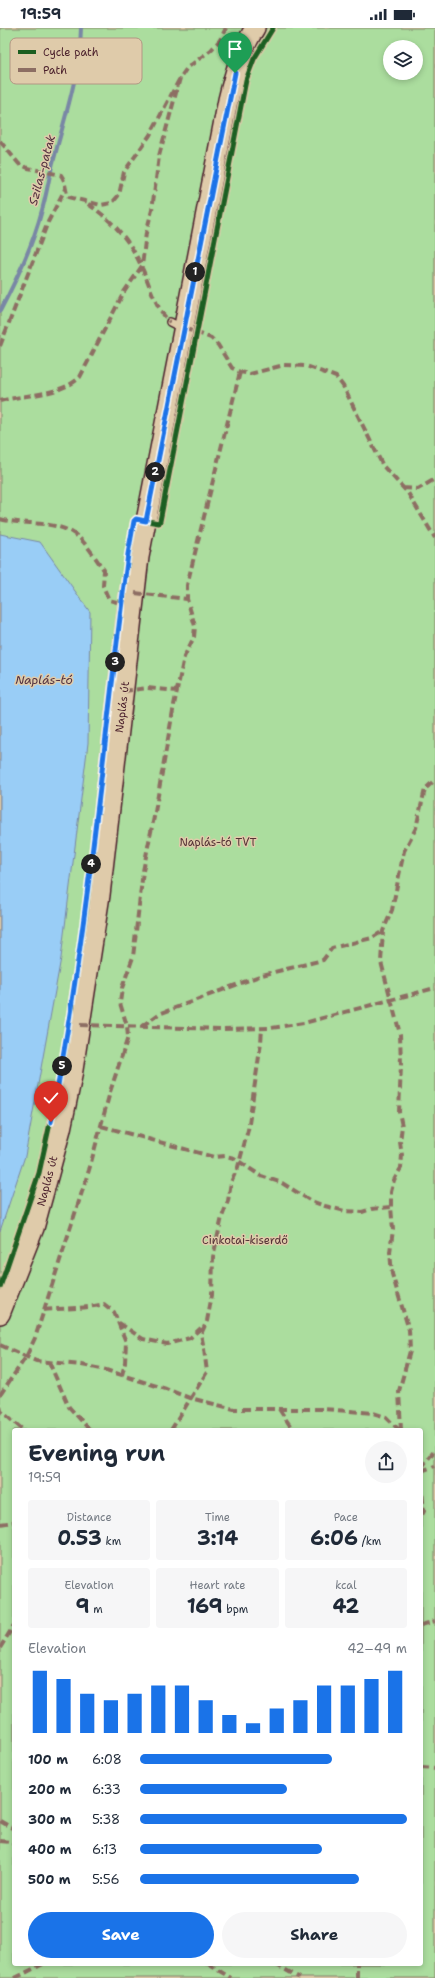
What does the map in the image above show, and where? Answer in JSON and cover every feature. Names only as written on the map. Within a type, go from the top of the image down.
[{"type":"street","name":"Naplás út","points":[[0,1314],[34,1228],[61,1129],[72,1076],[100,895],[139,557],[177,325],[233,80],[243,52],[255,28]]},
{"type":"green space","name":"Naplás-tó TVT","points":[[0,28],[435,28],[435,1978],[0,1978]]},
{"type":"water","name":"Naplás-tó","points":[[0,534],[40,542],[90,612],[88,743],[61,958],[25,1156],[0,1231]]},
{"type":"waterway","name":"Szilas-patak","points":[[80,38],[81,28]]},
{"type":"waterway","name":"Szilas-patak","points":[[0,311],[24,262],[34,236],[44,204],[52,165],[74,84]]},
{"type":"marked path","points":[[0,141],[19,164],[28,168],[61,175],[64,180],[68,197],[101,205],[112,203],[119,195],[124,172],[150,135],[180,78],[187,68],[211,50],[220,40],[226,28]]},
{"type":"marked path","points":[[0,401],[53,391],[63,388],[80,377],[124,292],[142,266],[146,233],[152,210],[159,156],[180,78]]},
{"type":"marked path","points":[[0,346],[48,222],[65,189]]},
{"type":"marked path","points":[[88,204],[113,224],[126,240],[138,258],[157,304],[170,322]]},
{"type":"marked path","points":[[184,328],[211,338],[218,345],[232,368],[240,372],[250,374],[284,365],[306,366],[336,377],[343,386],[383,466],[408,493],[435,538]]},
{"type":"marked path","points":[[0,1395],[26,1357],[35,1338],[89,1170],[110,1092],[128,1037],[127,1026],[120,1003],[122,988],[133,957],[143,871],[174,705],[184,657],[194,637],[195,626],[187,599],[187,585],[240,372]]},
{"type":"marked path","points":[[403,488],[418,489],[435,479]]},
{"type":"marked path","points":[[0,519],[60,527],[77,536],[88,547],[104,570],[103,586],[109,600],[121,603]]},
{"type":"marked path","points":[[135,593],[187,599]]},
{"type":"marked path","points":[[124,691],[147,688],[177,691]]},
{"type":"marked path","points":[[401,1428],[399,1391],[410,1351],[409,1330],[392,1274],[390,1252],[393,1230],[391,1192],[394,1180],[401,1168],[402,1155],[400,1142],[402,1126],[399,1112],[401,1065],[400,1034],[381,962],[383,931],[392,910],[404,851],[416,828],[425,789],[435,780]]},
{"type":"marked path","points":[[142,1026],[159,1014],[262,975],[323,960],[332,948],[372,938],[383,931]]},
{"type":"marked path","points":[[80,1025],[223,1029],[271,1028],[304,1023],[435,988]]},
{"type":"marked path","points":[[172,1428],[207,1372],[201,1334],[207,1321],[212,1295],[213,1257],[222,1217],[228,1201],[231,1182],[238,1167],[248,1130],[262,1028]]},
{"type":"marked path","points":[[101,1126],[214,1157],[225,1156],[234,1158],[261,1176],[282,1183],[311,1201],[325,1206],[345,1211],[362,1212],[371,1209],[391,1207]]},
{"type":"marked path","points":[[44,1310],[82,1308],[104,1304],[114,1312],[126,1342],[125,1363],[122,1375]]},
{"type":"marked path","points":[[119,1323],[143,1339],[167,1344],[190,1338],[202,1327]]},
{"type":"marked path","points":[[0,1345],[36,1361],[82,1365],[106,1370],[190,1398],[234,1409],[324,1409],[373,1413],[386,1417],[397,1428]]},
{"type":"marked path","points":[[49,1362],[69,1407],[88,1428]]},
{"type":"marked path","points":[[0,1406],[1,1411],[21,1428]]},
{"type":"marked path","points":[[279,1409],[292,1428]]},
{"type":"marked path","points":[[423,1465],[435,1450]]},
{"type":"marked path","points":[[423,1470],[435,1466]]},
{"type":"marked path","points":[[423,1502],[423,1513]]},
{"type":"marked path","points":[[0,1524],[12,1522]]},
{"type":"marked path","points":[[423,1624],[435,1621]]},
{"type":"marked path","points":[[0,1648],[12,1628]]},
{"type":"marked path","points":[[423,1767],[435,1768]]},
{"type":"marked path","points":[[0,1821],[12,1828]]},
{"type":"marked path","points":[[0,1841],[12,1843]]},
{"type":"marked path","points":[[15,1978],[39,1966]]},
{"type":"marked path","points":[[211,1966],[231,1978]]},
{"type":"marked path","points":[[279,1966],[300,1978]]},
{"type":"marked path","points":[[357,1966],[357,1978]]},
{"type":"cycle path","points":[[0,1287],[39,1173],[62,1069],[86,911],[121,603],[134,521],[136,519],[159,523],[160,521],[246,80],[254,59],[273,28]]},
{"type":"route","points":[[51,1122],[62,1069],[86,911],[121,602],[128,554],[134,521],[136,519],[146,521],[228,100],[235,73]]},
{"type":"park label","name":"Cinkotai-kiserdő","points":[[245,1240]]}]
